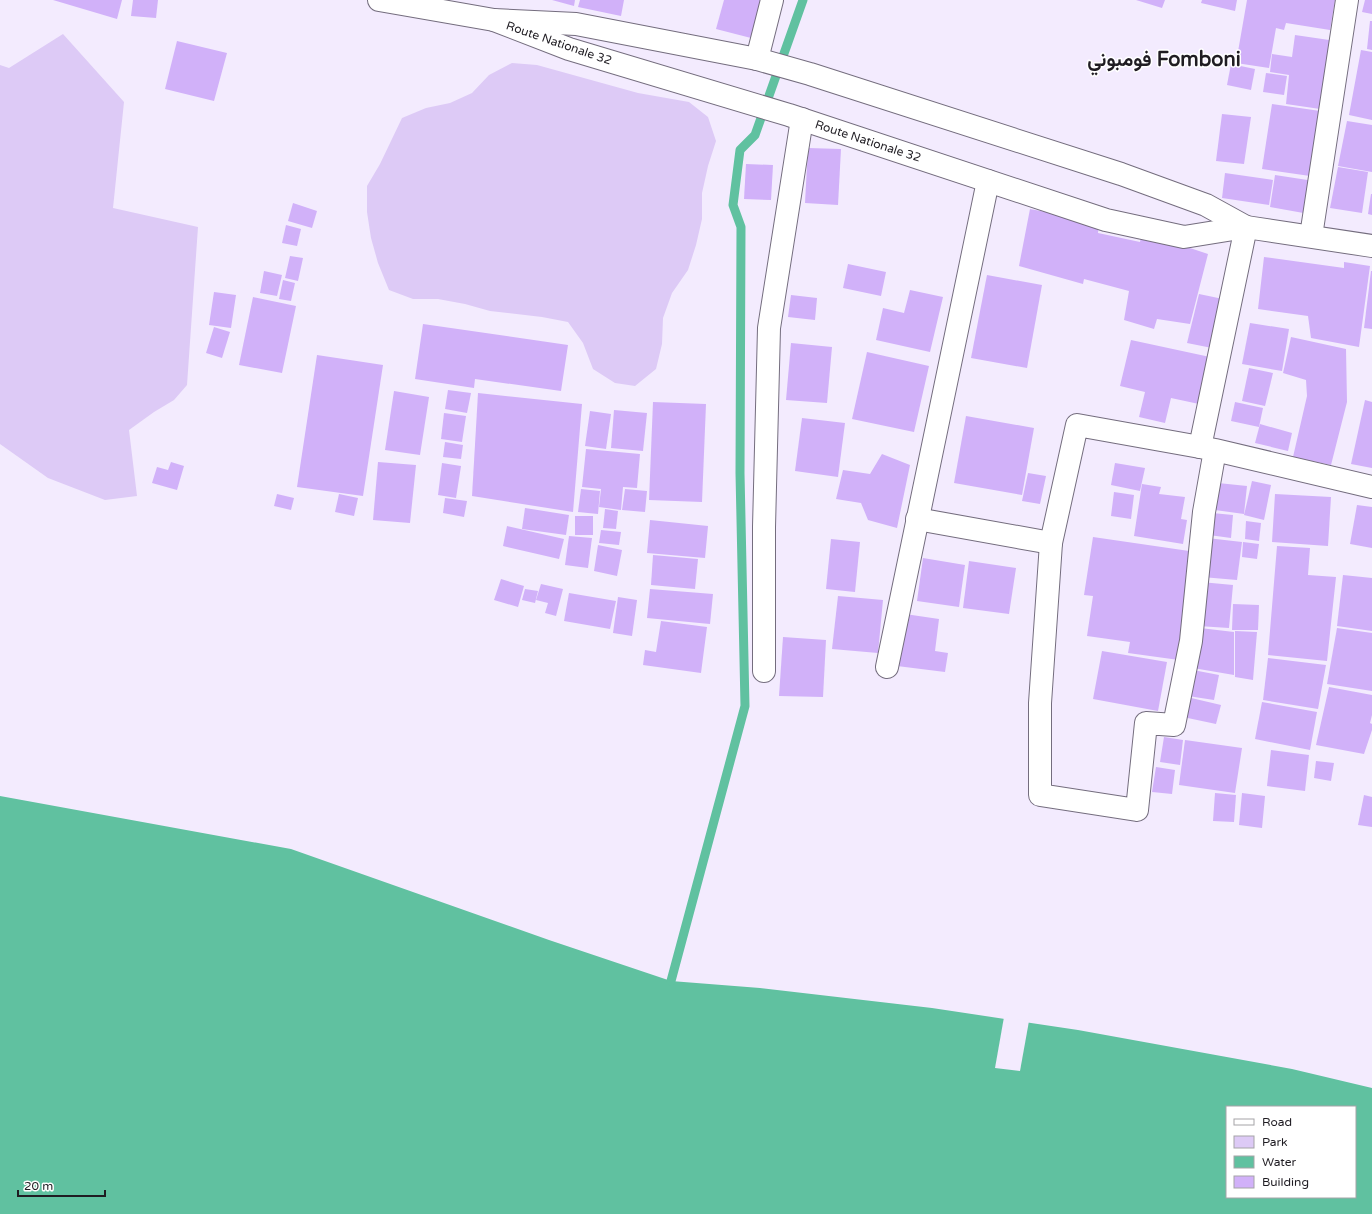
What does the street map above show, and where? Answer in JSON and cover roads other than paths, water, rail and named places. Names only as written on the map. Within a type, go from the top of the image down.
[{"type":"street","name":"Route Nationale 32","points":[[379,0],[414,3],[494,20],[569,49],[795,117],[1106,220],[1184,237],[1246,226],[1372,246]]},
{"type":"street","points":[[763,60],[772,0]]},
{"type":"street","points":[[1311,236],[1347,0]]},
{"type":"street","name":"Route Nationale 32","points":[[494,20],[576,24],[763,60],[1121,174],[1206,205],[1246,226]]},
{"type":"street","points":[[764,671],[764,527],[769,328],[795,117]]},
{"type":"street","points":[[887,667],[988,181]]},
{"type":"street","points":[[1246,226],[1207,448],[1204,512],[1191,641],[1174,726],[1146,723],[1137,810],[1040,794],[1040,703],[1051,543],[1077,424],[1207,448],[1372,487]]},
{"type":"street","points":[[917,519],[1051,543]]},
{"type":"water","points":[[0,796],[291,849],[549,940],[671,981],[760,988],[932,1008],[1078,1030],[1292,1069],[1372,1088],[1372,1214],[0,1214]]},
{"type":"waterway","points":[[671,981],[745,706],[740,473],[741,227],[733,205],[740,150],[755,135],[803,0]]},
{"type":"district","name":"فومبوني Fomboni","points":[[1164,59]]}]
